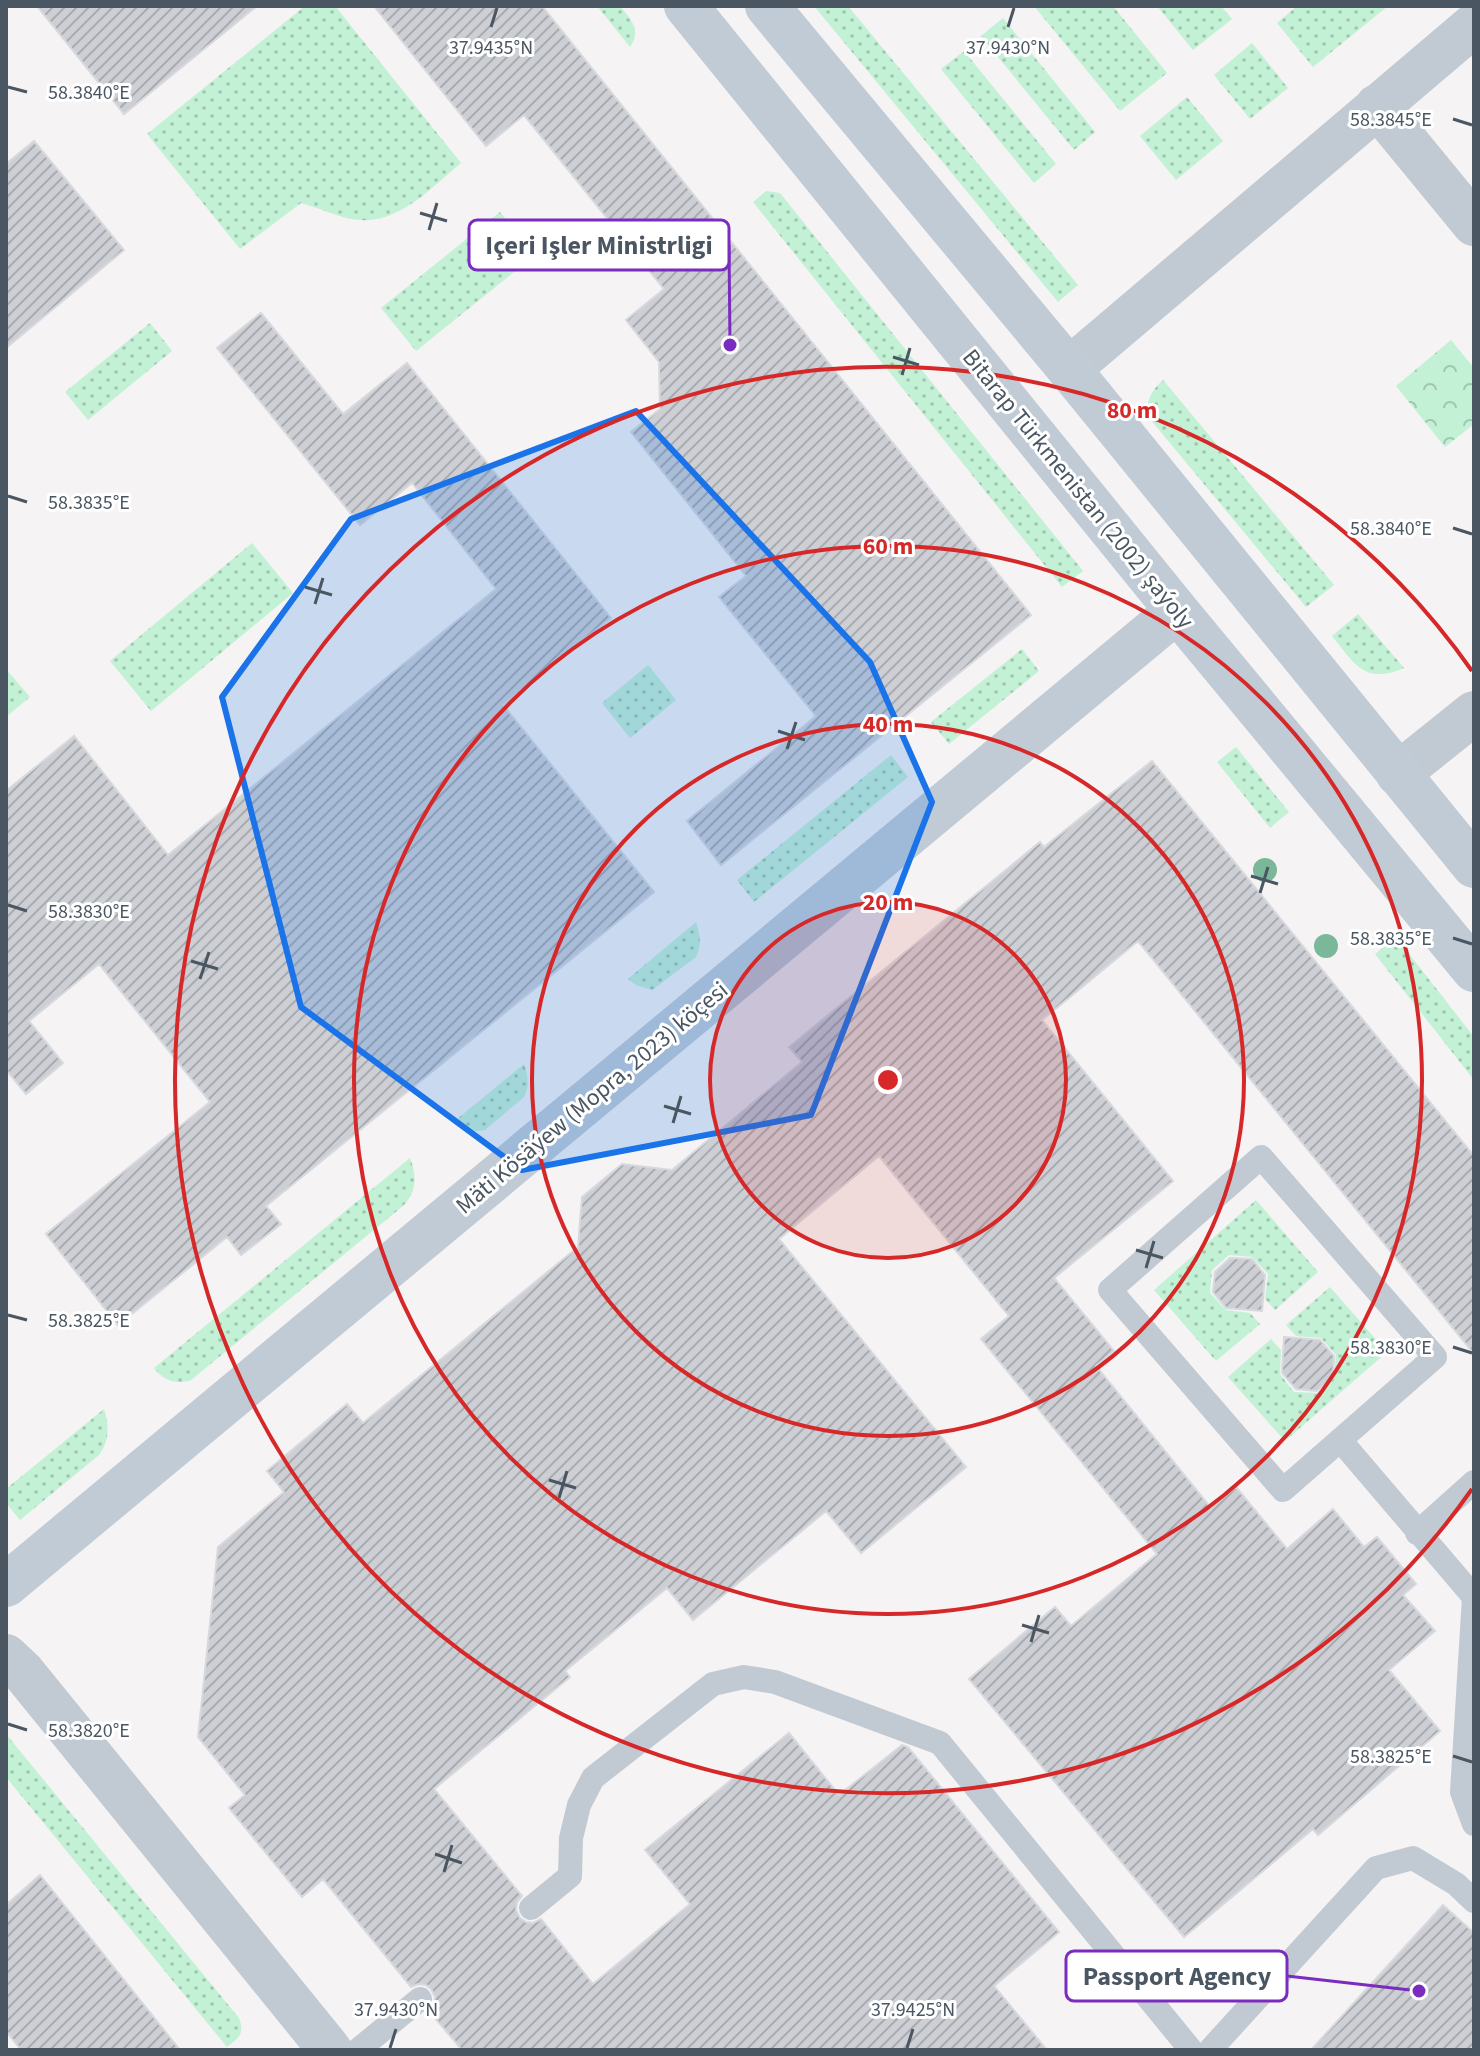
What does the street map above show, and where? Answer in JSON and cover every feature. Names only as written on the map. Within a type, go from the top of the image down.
[{"type":"street","name":"Bitarap Türkmenistan (2002) şaýoly","points":[[686,6],[1177,611],[1474,970]]},
{"type":"street","points":[[767,6],[1069,369],[1474,866]]},
{"type":"street","points":[[1069,369],[1474,25]]},
{"type":"street","points":[[1377,106],[1474,224]]},
{"type":"street","name":"Mäti Kösäýew (Mopra, 2023) köçesi","points":[[6,1585],[1177,611]]},
{"type":"street","points":[[1398,774],[1474,713]]},
{"type":"street","points":[[6,1656],[23,1672],[330,2050]]},
{"type":"lane","points":[[1261,1157],[1435,1357],[1340,1440],[1283,1490],[1110,1290],[1261,1157]]},
{"type":"lane","points":[[1340,1440],[1474,1597],[1468,1788],[1474,1824]]},
{"type":"lane","points":[[1417,1533],[1473,1487]]},
{"type":"lane","points":[[531,1908],[570,1876],[571,1838],[579,1805],[593,1778],[713,1684],[744,1677],[775,1682],[940,1743],[1191,2050]]},
{"type":"lane","points":[[1210,2050],[1376,1868],[1413,1858],[1456,1884],[1474,1901]]},
{"type":"lane","points":[[358,2050],[420,1999]]},
{"type":"highlighted area","points":[[636,411],[870,662],[932,802],[811,1115],[522,1170],[301,1007],[222,697],[351,519]]},
{"type":"green space","points":[[305,6],[335,6],[461,163],[415,201],[389,216],[353,219],[301,203],[240,249],[147,134]]},
{"type":"green space","points":[[597,6],[620,6],[635,30],[630,47]]},
{"type":"green space","points":[[814,6],[848,6],[1078,285],[1058,302]]},
{"type":"green space","points":[[1034,6],[1113,6],[1167,73],[1120,111]]},
{"type":"green space","points":[[1157,6],[1221,6],[1232,19],[1193,50]]},
{"type":"green space","points":[[1297,6],[1388,6],[1313,67],[1277,23]]},
{"type":"green space","points":[[1003,18],[1095,132],[1074,150],[981,36]]},
{"type":"green space","points":[[1252,43],[1288,88],[1250,119],[1214,75]]},
{"type":"green space","points":[[964,51],[1056,164],[1034,183],[941,69]]},
{"type":"green space","points":[[1187,97],[1223,141],[1176,180],[1140,136]]},
{"type":"green space","points":[[766,191],[780,193],[1083,571],[1062,587],[753,202]]},
{"type":"green space","points":[[500,212],[535,255],[416,351],[381,308]]},
{"type":"green space","points":[[150,323],[172,351],[88,420],[65,392]]},
{"type":"green space","points":[[1451,340],[1474,368],[1474,424],[1445,447],[1396,386]]},
{"type":"green space","points":[[1163,380],[1334,585],[1306,607],[1150,419],[1150,398]]},
{"type":"green space","points":[[252,543],[293,593],[151,711],[110,661]]},
{"type":"green space","points":[[1358,614],[1404,668],[1390,673],[1370,673],[1347,655],[1332,636]]},
{"type":"green space","points":[[1022,649],[1039,671],[949,744],[931,722]]},
{"type":"green space","points":[[648,665],[676,700],[630,738],[602,703]]},
{"type":"green space","points":[[6,669],[30,697],[6,717]]},
{"type":"green space","points":[[1236,747],[1289,812],[1270,828],[1217,762]]},
{"type":"green space","points":[[891,755],[908,777],[754,902],[737,880]]},
{"type":"green space","points":[[696,922],[700,940],[696,957],[652,990],[628,979]]},
{"type":"green space","points":[[1396,937],[1474,1037],[1474,1080],[1375,954]]},
{"type":"green space","points":[[524,1064],[528,1080],[524,1097],[485,1130],[473,1130],[456,1120]]},
{"type":"green space","points":[[410,1158],[414,1184],[403,1206],[191,1380],[171,1381],[154,1368]]},
{"type":"green space","points":[[1256,1200],[1318,1272],[1275,1310],[1265,1299],[1268,1274],[1252,1257],[1229,1255],[1212,1270],[1210,1293],[1226,1310],[1250,1313],[1260,1324],[1216,1361],[1154,1290]]},
{"type":"green space","points":[[1330,1287],[1387,1352],[1285,1441],[1228,1377],[1271,1339],[1281,1350],[1280,1374],[1294,1392],[1317,1393],[1334,1378],[1336,1355],[1321,1338],[1296,1336],[1286,1325]]},
{"type":"green space","points":[[104,1409],[108,1432],[99,1455],[20,1520],[6,1503],[6,1489]]},
{"type":"green space","points":[[6,1734],[239,2018],[240,2035],[227,2047],[6,1777]]},
{"type":"building","points":[[37,6],[257,6],[124,114]]},
{"type":"building","points":[[374,6],[542,6],[1031,615],[721,865],[687,821],[816,716],[719,597],[746,576],[631,432],[660,409],[659,362],[626,320],[664,289],[524,115],[486,146]]},
{"type":"building","points":[[34,141],[124,250],[6,348],[6,164]]},
{"type":"building","points":[[261,313],[343,414],[407,363],[611,618],[503,705],[654,892],[266,1206],[281,1224],[241,1255],[227,1237],[118,1325],[46,1234],[210,1102],[99,964],[29,1021],[63,1063],[26,1094],[6,1070],[6,791],[74,736],[168,855],[496,589],[412,483],[360,525],[217,348]]},
{"type":"building","points":[[1152,761],[1474,1156],[1474,1354],[1138,941],[1042,1020],[1173,1181],[1054,1278],[1114,1351],[1096,1366],[1211,1508],[1236,1487],[1287,1549],[1333,1509],[1364,1547],[1377,1537],[1416,1584],[1403,1595],[1435,1631],[1389,1670],[1440,1731],[1318,1835],[1313,1829],[1184,1937],[969,1679],[1055,1607],[1071,1626],[1157,1554],[981,1339],[1009,1316],[879,1156],[779,1239],[966,1467],[861,1553],[826,1511],[693,1620],[667,1588],[565,1671],[570,1677],[434,1789],[522,1896],[516,1910],[520,1918],[533,1923],[541,1919],[593,1984],[690,1904],[645,1850],[789,1733],[839,1795],[902,1745],[908,1747],[1059,1932],[994,1986],[1047,2050],[462,2050],[429,2011],[435,1997],[431,1989],[418,1984],[411,1987],[323,1879],[302,1897],[229,1808],[245,1795],[198,1737],[218,1547],[284,1492],[267,1471],[347,1404],[363,1423],[578,1247],[582,1197],[622,1164],[672,1170],[802,1062],[789,1047],[1040,842],[1044,847]]},
{"type":"building","points":[[1230,1258],[1252,1259],[1265,1275],[1262,1311],[1226,1308],[1213,1292],[1215,1272]]},
{"type":"building","points":[[1284,1337],[1320,1340],[1334,1356],[1333,1377],[1317,1391],[1296,1389],[1282,1373]]},
{"type":"building","points":[[40,1875],[180,2050],[21,2050],[6,2031],[6,1905]]},
{"type":"building","points":[[1443,1905],[1474,1933],[1474,2050],[1311,2050]]},
{"type":"place","name":"Içeri Işler Ministrligi","points":[[730,345]]},
{"type":"place","name":"Passport Agency","points":[[1419,1991]]}]
